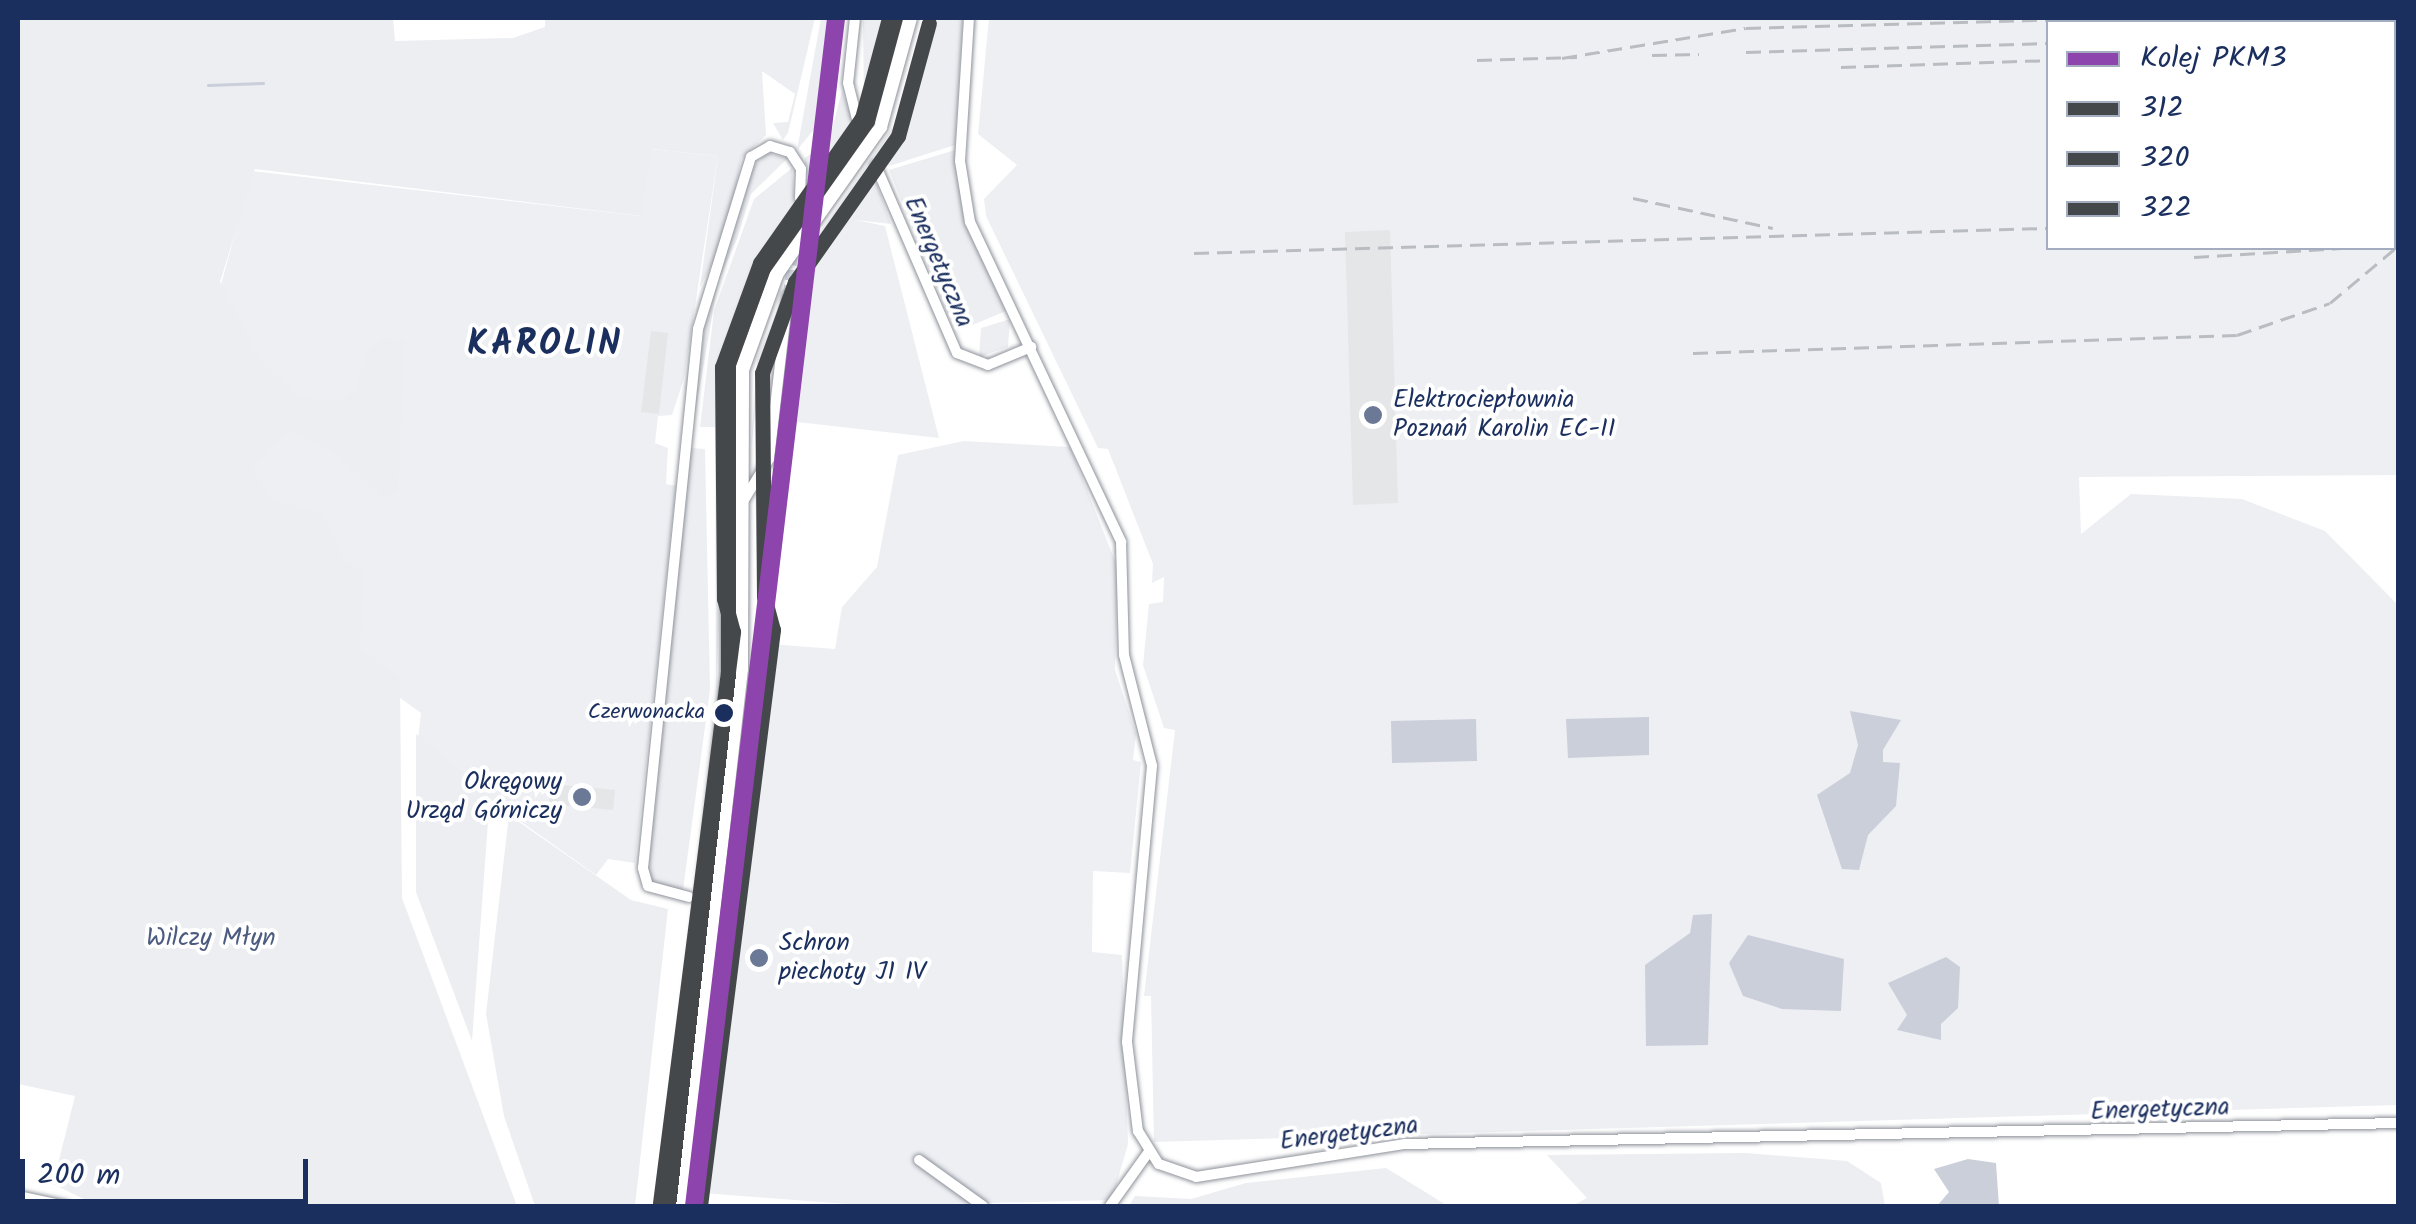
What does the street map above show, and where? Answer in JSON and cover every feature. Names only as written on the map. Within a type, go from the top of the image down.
[{"type":"main road","points":[[668,1206],[730,637],[728,364],[763,268],[867,121],[895,18]]},
{"type":"main road","points":[[680,1206],[741,669],[740,378],[761,304],[880,127],[910,18]]},
{"type":"street","points":[[855,18],[848,84],[856,118]]},
{"type":"street","name":"Energetyczna","points":[[969,18],[963,192],[1031,347],[1110,504],[1124,561],[1124,655],[1152,754],[1126,1021],[1148,1153],[1196,1176],[1405,1144],[2398,1124]]},
{"type":"street","points":[[689,897],[648,886],[643,868],[698,329],[751,157],[770,146],[793,154],[800,198]]},
{"type":"street","name":"Energetyczna","points":[[876,166],[957,353],[988,365],[1031,347]]},
{"type":"street","points":[[742,504],[764,467],[788,295]]},
{"type":"street","points":[[738,452],[764,467]]},
{"type":"street","points":[[700,927],[689,897],[708,859]]},
{"type":"street","points":[[1110,1206],[1148,1153]]},
{"type":"street","points":[[919,1160],[983,1206]]},
{"type":"street","points":[[18,1196],[66,1206]]},
{"type":"shaded area","points":[[989,18],[2398,18],[2398,475],[2079,477],[2081,534],[2131,494],[2242,499],[2325,531],[2398,605],[2398,1105],[1154,1142],[1151,996],[1144,996],[1175,730],[1164,728],[1143,665],[1149,604],[1163,602],[1164,577],[1152,583],[1153,564],[1108,449],[1098,448],[986,216],[984,199],[1017,165],[978,134]]},
{"type":"shaded area","points":[[651,149],[718,156],[684,378],[672,415],[658,416],[655,443],[668,448],[666,484],[676,486],[635,863],[608,859],[596,875],[417,748],[421,713],[177,537],[195,380],[252,171],[640,216]]},
{"type":"shaded area","points":[[856,220],[885,226],[939,438],[797,422],[816,261]]},
{"type":"shaded area","points":[[964,441],[1070,447],[1117,566],[1115,670],[1136,734],[1133,760],[1141,762],[1130,873],[1093,871],[1092,952],[1122,955],[1128,1144],[1112,1200],[873,1206],[703,1193],[770,644],[835,649],[842,607],[877,567],[898,455]]},
{"type":"shaded area","points":[[1850,711],[1901,720],[1883,750],[1883,762],[1900,763],[1896,806],[1868,835],[1859,870],[1842,869],[1817,795],[1850,773],[1858,745]]},
{"type":"shaded area","points":[[1649,717],[1649,755],[1568,758],[1566,719]]},
{"type":"shaded area","points":[[1476,719],[1477,761],[1392,763],[1391,721]]},
{"type":"shaded area","points":[[1712,914],[1708,1045],[1646,1046],[1645,965],[1690,933],[1693,915]]},
{"type":"shaded area","points":[[1748,935],[1844,959],[1841,1011],[1782,1009],[1743,996],[1729,963]]},
{"type":"shaded area","points":[[1946,957],[1960,967],[1958,1008],[1941,1024],[1941,1040],[1897,1030],[1907,1015],[1888,983]]},
{"type":"shaded area","points":[[1968,1159],[1996,1163],[1999,1206],[1937,1206],[1949,1192],[1934,1169]]},
{"type":"green space","name":"Wilczy Młyn","points":[[18,18],[393,18],[395,41],[513,38],[545,27],[545,18],[815,18],[788,133],[783,140],[773,123],[788,122],[795,94],[762,71],[766,135],[741,159],[726,238],[700,287],[718,156],[652,149],[641,216],[255,169],[220,282],[259,359],[299,397],[339,402],[355,389],[367,350],[385,337],[405,341],[398,493],[381,496],[333,451],[287,431],[253,469],[270,499],[322,513],[345,561],[364,571],[360,649],[400,677],[402,898],[517,1206],[98,1206],[53,1184],[75,1096],[18,1084]]},
{"type":"green space","points":[[821,18],[829,18],[816,127],[797,150]]},
{"type":"green space","points":[[863,18],[889,18],[860,122],[765,253],[727,342],[717,412],[723,522],[716,694],[715,427],[700,427],[714,311],[754,199],[792,168],[794,200],[805,195],[805,158],[819,148],[819,178],[842,91],[853,123],[864,107]]},
{"type":"green space","points":[[927,18],[963,18],[955,145],[889,166],[882,156],[872,171],[891,224],[856,220],[816,261],[770,644],[812,259],[803,263],[693,1206],[687,1206],[759,625],[755,493],[773,474],[778,445],[764,442],[771,385],[759,383],[751,448],[757,359],[791,274],[901,115]]},
{"type":"green space","points":[[955,150],[966,226],[1006,311],[970,326],[948,315],[889,170]]},
{"type":"green space","points":[[766,153],[788,158],[751,194],[718,282],[693,427],[705,320],[751,169]]},
{"type":"green space","points":[[1010,319],[1008,347],[979,357],[981,328]]},
{"type":"green space","points":[[691,448],[705,449],[710,690],[683,890],[653,883],[648,872]]},
{"type":"green space","points":[[416,734],[490,794],[472,1041],[416,892]]},
{"type":"green space","points":[[509,815],[631,900],[668,909],[635,1206],[535,1206],[504,1116],[486,1014]]},
{"type":"green space","points":[[1745,1153],[1847,1161],[1881,1183],[1885,1206],[1572,1206],[1587,1198],[1547,1155]]},
{"type":"green space","points":[[1386,1168],[1448,1206],[1129,1206],[1135,1196],[1191,1199],[1246,1183]]},
{"type":"building","name":"Elektrociepłownia Poznań Karolin EC-II","points":[[1390,230],[1398,503],[1353,505],[1345,232]]},
{"type":"building","points":[[651,331],[668,333],[659,414],[641,412]]},
{"type":"building","name":"Okręgowy Urząd Górniczy","points":[[551,784],[615,790],[613,810],[549,804]]},
{"type":"waterway","points":[[208,85],[263,83]]},
{"type":"tunnel","points":[[788,295],[793,254]]},
{"type":"railway","points":[[1562,58],[1746,28],[2099,18]]},
{"type":"railway","points":[[1746,52],[2046,43]]},
{"type":"railway","points":[[1652,55],[1699,54]]},
{"type":"railway","points":[[1477,60],[1577,57]]},
{"type":"railway","points":[[1841,67],[2046,60]]},
{"type":"railway","points":[[1633,198],[1773,228]]},
{"type":"railway","points":[[1194,253],[2046,228]]},
{"type":"railway","points":[[2194,257],[2309,250]]},
{"type":"railway","points":[[1693,353],[2237,335],[2330,303],[2393,250]]},
{"type":"rail line","name":"PKM3","points":[[694,1206],[836,18]]},
{"type":"transit line","name":"322","points":[[660,1203],[733,632],[724,599],[722,367],[760,263],[862,118],[889,18]]},
{"type":"transit line","name":"312","points":[[668,1206],[728,674],[728,364],[763,268],[867,121],[895,18]]},
{"type":"transit line","name":"320","points":[[700,1206],[773,630],[764,596],[762,373],[795,282],[898,136],[929,23]]},
{"type":"place","name":"Elektrociepłownia Poznań Karolin EC-II","points":[[1373,415]]},
{"type":"place","name":"Czerwonacka","points":[[724,713]]},
{"type":"place","name":"Okręgowy Urząd Górniczy","points":[[582,797]]},
{"type":"place","name":"Schron piechoty J1 IV","points":[[759,958]]},
{"type":"district","name":"KAROLIN","points":[[545,345]]}]
